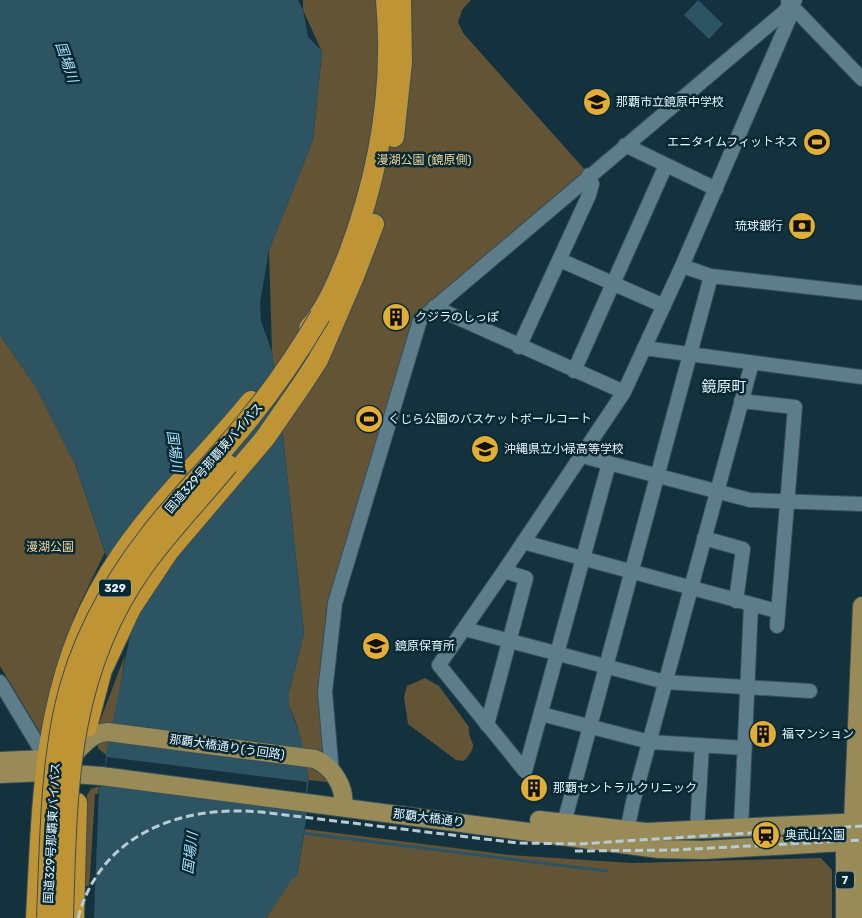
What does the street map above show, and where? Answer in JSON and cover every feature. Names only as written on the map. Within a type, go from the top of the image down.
[{"type":"highway","name":"国道329号那覇東バイパス","points":[[47,918],[55,770],[62,724],[73,679],[95,623],[140,547],[266,397],[326,319],[376,166],[387,86],[389,38],[386,0]]},
{"type":"highway","name":"国道329号那覇東バイパス","points":[[63,918],[66,813],[72,752],[83,697],[102,644],[115,615],[143,568],[286,393],[326,319],[355,274],[370,236],[388,168],[401,88],[403,37],[401,0]]},
{"type":"highway","points":[[36,918],[46,766],[54,710],[73,646],[100,588],[140,528],[241,414],[294,344],[326,319]]},
{"type":"highway","points":[[74,918],[78,773],[94,700],[108,654],[131,608],[152,573],[265,438],[318,360],[326,319]]},
{"type":"main road","name":"7","points":[[858,918],[856,842],[862,606]]},
{"type":"main road","name":"那覇大橋通り(う回路)","points":[[83,744],[94,735],[108,732],[315,759],[324,764],[332,773],[344,802]]},
{"type":"main road","name":"那覇大橋通り","points":[[0,774],[46,766],[69,758],[83,744]]},
{"type":"main road","name":"那覇大橋通り","points":[[0,761],[305,803],[344,802],[564,823],[627,831],[697,830],[857,822]]},
{"type":"main road","name":"那覇大橋通り","points":[[344,802],[660,849],[703,850],[856,842]]},
{"type":"main road","name":"7","points":[[845,918],[856,842]]},
{"type":"street","points":[[791,2],[862,79]]},
{"type":"street","points":[[332,773],[325,692],[336,597],[418,323],[434,307],[791,2]]},
{"type":"street","points":[[609,463],[526,771],[438,665],[465,629],[624,392],[682,266],[789,19],[791,2]]},
{"type":"street","points":[[625,145],[716,189]]},
{"type":"street","points":[[574,372],[666,166]]},
{"type":"street","points":[[519,347],[589,195],[592,184],[589,175]]},
{"type":"street","points":[[560,260],[664,306]]},
{"type":"street","points":[[682,266],[711,276],[862,293]]},
{"type":"street","points":[[564,823],[711,276]]},
{"type":"street","points":[[434,307],[574,372],[624,392]]},
{"type":"street","points":[[644,348],[862,377]]},
{"type":"street","points":[[627,831],[632,802],[650,742],[752,363]]},
{"type":"street","points":[[741,400],[795,408],[776,626]]},
{"type":"street","points":[[582,456],[750,500],[862,504]]},
{"type":"street","points":[[704,538],[743,549],[736,601]]},
{"type":"street","points":[[523,542],[777,611]]},
{"type":"street","points":[[487,724],[526,578],[504,571]]},
{"type":"street","points":[[742,828],[751,605]]},
{"type":"street","points":[[465,629],[665,682],[810,691]]},
{"type":"street","points":[[0,682],[46,766]]},
{"type":"street","points":[[541,714],[650,742],[745,748]]},
{"type":"street","points":[[697,830],[702,745]]},
{"type":"green space","name":"漫湖公園 (鏡原側)","points":[[303,0],[471,0],[462,10],[458,22],[463,33],[586,171],[415,316],[332,595],[319,695],[327,782],[309,780],[297,725],[289,705],[289,692],[304,633],[272,352],[269,250],[313,140],[322,52],[303,10]]},
{"type":"green space","name":"漫湖公園","points":[[0,335],[36,387],[75,464],[105,552],[75,614],[63,649],[41,734],[0,666]]},
{"type":"green space","points":[[125,655],[117,709],[106,755],[98,748],[97,729]]},
{"type":"green space","points":[[425,678],[439,686],[469,727],[473,746],[464,761],[456,760],[408,724],[404,697],[407,686]]},
{"type":"green space","points":[[99,786],[98,794],[95,794],[89,886],[85,886],[87,795],[91,789]]},
{"type":"green space","name":"奥武山公園","points":[[305,829],[510,855],[632,863],[821,858],[832,870],[832,918],[266,918],[293,877],[297,876]]},
{"type":"water","name":"国場川","points":[[0,0],[298,0],[303,10],[308,37],[322,51],[313,140],[269,250],[260,303],[261,321],[272,352],[304,633],[289,692],[289,705],[301,738],[309,780],[304,809],[307,814],[297,876],[293,878],[266,918],[94,918],[99,788],[104,784],[106,755],[130,636],[105,551],[75,464],[36,387],[0,335]]},
{"type":"water","points":[[698,0],[723,24],[709,39],[684,15]]},
{"type":"pier","points":[[107,757],[307,782],[304,809],[104,784]]},
{"type":"waterway","points":[[302,833],[606,871]]},
{"type":"railway","points":[[78,918],[89,889],[105,865],[125,845],[148,831],[174,820],[202,814],[231,811],[261,812],[518,843],[578,844],[862,826]]},
{"type":"railway","points":[[575,851],[674,850],[862,840]]},
{"type":"place","name":"那覇市立鏡原中学校","points":[[597,102]]},
{"type":"place","name":"エニタイムフィットネス","points":[[817,142]]},
{"type":"place","name":"琉球銀行","points":[[802,226]]},
{"type":"place","name":"クジラのしっぽ","points":[[396,317]]},
{"type":"place","name":"くじら公園のバスケットボールコート","points":[[369,419]]},
{"type":"place","name":"沖縄県立小禄高等学校","points":[[485,449]]},
{"type":"place","name":"鏡原保育所","points":[[376,646]]},
{"type":"place","name":"福マンション","points":[[763,734]]},
{"type":"place","name":"那覇セントラルクリニック","points":[[534,788]]},
{"type":"place","name":"奥武山公園","points":[[766,835]]},
{"type":"district","name":"鏡原町","points":[[724,387]]}]
